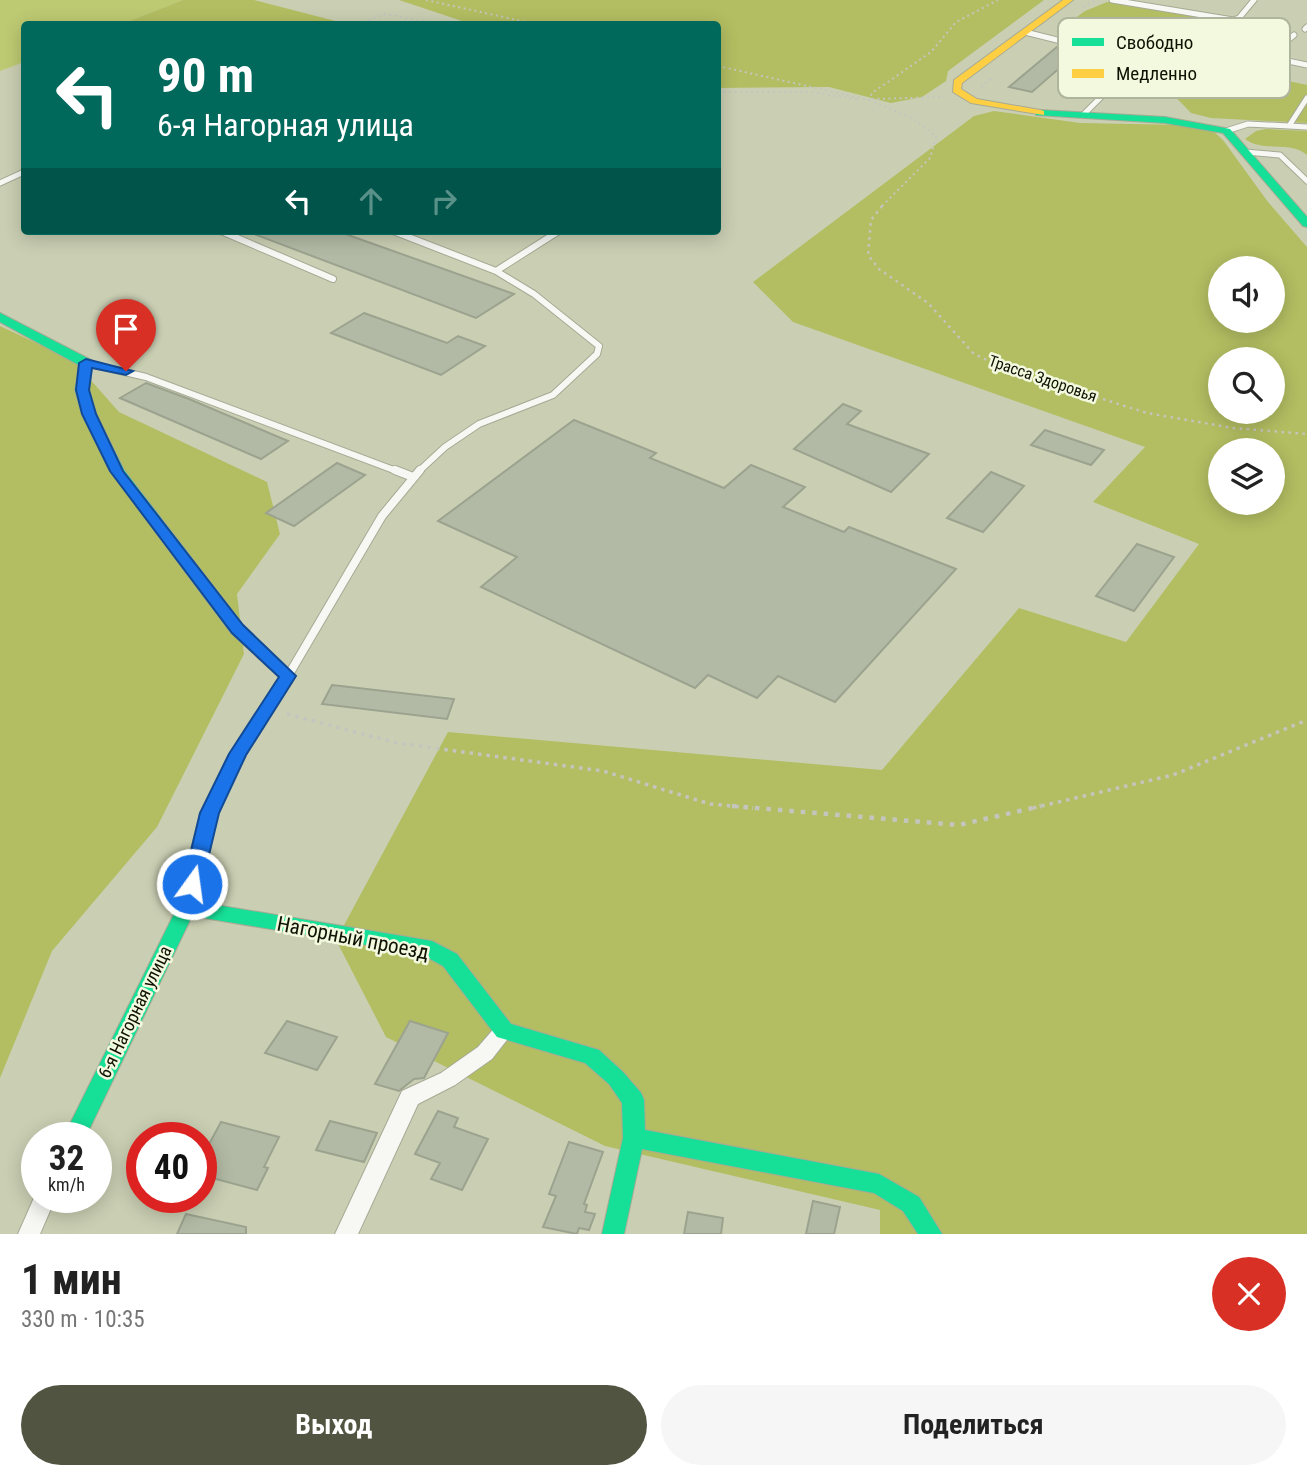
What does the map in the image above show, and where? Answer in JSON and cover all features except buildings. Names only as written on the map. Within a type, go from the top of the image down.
[{"type":"street","points":[[1069,0],[957,82],[956,90],[961,96],[990,107],[1082,116],[1188,120],[1226,131],[1307,224]]},
{"type":"street","points":[[0,317],[86,363],[82,390],[89,414],[117,471],[237,629],[288,676]]},
{"type":"street","name":"6-я Нагорная улица","points":[[82,1122],[187,908],[209,813],[238,754],[288,676]]},
{"type":"street","name":"Нагорный проезд","points":[[187,908],[425,947],[450,960],[504,1031]]},
{"type":"street","points":[[346,1234],[410,1098],[449,1079],[485,1053],[504,1031],[592,1056],[616,1078],[633,1100],[634,1138],[613,1234]]},
{"type":"street","points":[[634,1138],[879,1184],[911,1204],[931,1234]]},
{"type":"street","points":[[29,1234],[38,1213]]},
{"type":"lane","points":[[1112,0],[1221,18]]},
{"type":"lane","points":[[1239,18],[1254,0]]},
{"type":"lane","points":[[1025,32],[1058,40]]},
{"type":"lane","points":[[1290,38],[1294,35]]},
{"type":"lane","points":[[1082,116],[1100,98]]},
{"type":"lane","points":[[1289,127],[1307,98]]},
{"type":"lane","points":[[1226,131],[1235,125],[1247,124],[1307,127]]},
{"type":"lane","points":[[1245,152],[1280,156],[1307,181]]},
{"type":"lane","points":[[0,183],[21,173]]},
{"type":"lane","points":[[238,235],[333,279]]},
{"type":"lane","points":[[288,676],[382,516],[413,477],[445,447],[479,424],[553,395],[597,354],[599,346],[534,294],[496,271],[403,235]]},
{"type":"lane","points":[[496,271],[553,235]]},
{"type":"lane","points":[[86,363],[146,377],[413,477]]},
{"type":"path","points":[[426,0],[521,21]]},
{"type":"path","points":[[869,100],[872,93],[931,52],[939,38],[956,22],[998,0]]},
{"type":"path","points":[[364,21],[375,16],[396,14],[427,21]]},
{"type":"path","name":"Трасса Здоровья","points":[[721,66],[869,100],[931,130],[936,137],[930,158],[871,220],[868,255],[879,269],[928,303],[974,354],[1004,368],[1147,412],[1233,428],[1307,434]]},
{"type":"path","points":[[721,92],[811,92],[869,100],[961,96]]},
{"type":"path","points":[[268,709],[397,743],[603,771],[710,804],[959,825],[1174,775],[1307,720]]},
{"type":"green space","points":[[0,0],[183,0],[130,21],[21,21],[21,63],[0,71]]},
{"type":"green space","points":[[183,0],[254,0],[335,21],[130,21]]},
{"type":"green space","points":[[399,0],[1044,0],[948,71],[946,81],[922,97],[891,103],[829,87],[721,88],[721,21],[462,21]]},
{"type":"green space","points":[[1107,2],[1210,18],[1075,18]]},
{"type":"green space","points":[[1290,81],[1307,85],[1307,123],[1211,118],[1191,113],[1176,98],[1290,98]]},
{"type":"green space","points":[[994,111],[1080,123],[1184,125],[1211,129],[1223,140],[1268,202],[1307,247],[1307,1234],[880,1234],[880,1210],[605,1146],[386,1037],[336,940],[448,732],[882,770],[1019,608],[1126,642],[1199,544],[1093,502],[1145,447],[793,322],[753,282],[974,116]]},
{"type":"green space","points":[[1256,131],[1307,131],[1307,155],[1292,148],[1260,145],[1245,139]]},
{"type":"green space","points":[[0,326],[73,360],[119,412],[267,482],[280,534],[237,594],[244,654],[157,827],[52,951],[0,1078]]},
{"type":"traffic: fast","points":[[1040,113],[1165,120],[1226,131],[1307,224]]},
{"type":"traffic: fast","points":[[0,317],[86,363],[82,390],[89,414],[117,471],[237,629],[288,676],[238,754],[209,813],[187,908],[82,1122]]},
{"type":"traffic: fast","points":[[187,908],[425,947],[450,960],[504,1031],[592,1056],[616,1078],[633,1100],[634,1138],[613,1234]]},
{"type":"traffic: fast","points":[[634,1138],[879,1184],[911,1204],[931,1234]]},
{"type":"traffic: slow","points":[[1040,113],[974,101],[956,90],[957,82],[1069,0]]},
{"type":"route","points":[[126,371],[86,363],[87,372],[82,390],[89,414],[117,471],[237,629],[288,676],[238,754],[209,813],[192,884]]}]
